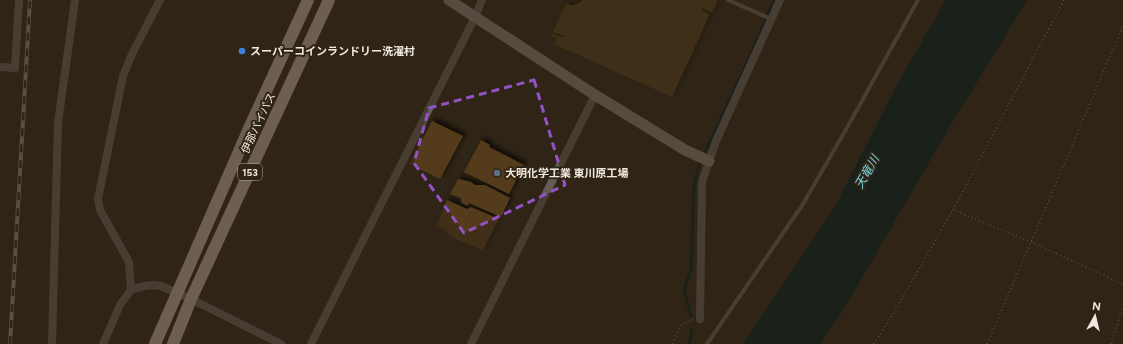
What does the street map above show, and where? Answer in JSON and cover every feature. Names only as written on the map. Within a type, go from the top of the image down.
[{"type":"highway","name":"伊那バイパス","points":[[155,344],[251,124],[308,0]]},
{"type":"highway","name":"伊那バイパス","points":[[173,344],[191,299],[329,0]]},
{"type":"street","points":[[0,67],[15,68],[19,0]]},
{"type":"street","points":[[52,344],[58,123],[75,0]]},
{"type":"street","points":[[131,290],[129,262],[100,210],[98,199],[123,76],[132,54],[160,0]]},
{"type":"street","points":[[449,0],[595,95],[685,150],[708,160]]},
{"type":"street","points":[[311,344],[475,17],[482,0]]},
{"type":"street","points":[[700,319],[702,182],[708,160],[716,141],[770,19],[780,0]]},
{"type":"street","points":[[471,344],[595,95]]},
{"type":"street","points":[[103,344],[120,305],[131,290],[154,285],[161,286],[191,299],[281,344]]},
{"type":"lane","points":[[728,0],[770,19]]},
{"type":"lane","points":[[707,344],[802,204],[848,126],[918,0]]},
{"type":"path","points":[[874,344],[895,311],[953,210],[1064,0]]},
{"type":"path","points":[[987,344],[1032,242],[1123,26]]},
{"type":"path","points":[[953,210],[1032,242],[1123,284]]},
{"type":"path","points":[[1111,344],[1123,307]]},
{"type":"path","points":[[673,344],[680,327],[687,321],[700,319]]},
{"type":"highlighted area","points":[[534,80],[565,185],[464,233],[414,163],[429,108]]},
{"type":"water","name":"天竜川","points":[[946,0],[1027,0],[949,128],[842,312],[820,344],[743,344],[836,205],[899,81]]},
{"type":"building","points":[[582,0],[718,0],[712,13],[702,8],[701,10],[710,14],[672,97],[554,44],[557,38],[552,36],[553,34],[563,38],[564,36],[553,32],[566,3],[571,6],[581,2]]},
{"type":"building","points":[[432,121],[463,136],[440,179],[410,164]]},
{"type":"building","points":[[481,140],[490,145],[489,147],[524,165],[509,194],[464,172]]},
{"type":"building","points":[[458,179],[471,182],[475,185],[485,185],[510,198],[501,217],[469,203],[467,206],[461,202],[461,198],[450,194]]},
{"type":"building","points":[[447,200],[467,209],[471,207],[499,219],[483,250],[453,238],[447,233],[447,230],[436,226]]},
{"type":"waterway","points":[[703,156],[774,0]]},
{"type":"waterway","points":[[691,316],[684,289],[691,271],[694,183],[701,160]]},
{"type":"waterway","points":[[689,344],[692,330]]},
{"type":"railway","points":[[10,344],[30,0]]},
{"type":"place","name":"スーパーコインランドリー洗濯村","points":[[242,51]]},
{"type":"place","name":"大明化学工業 東川原工場","points":[[497,173]]}]
